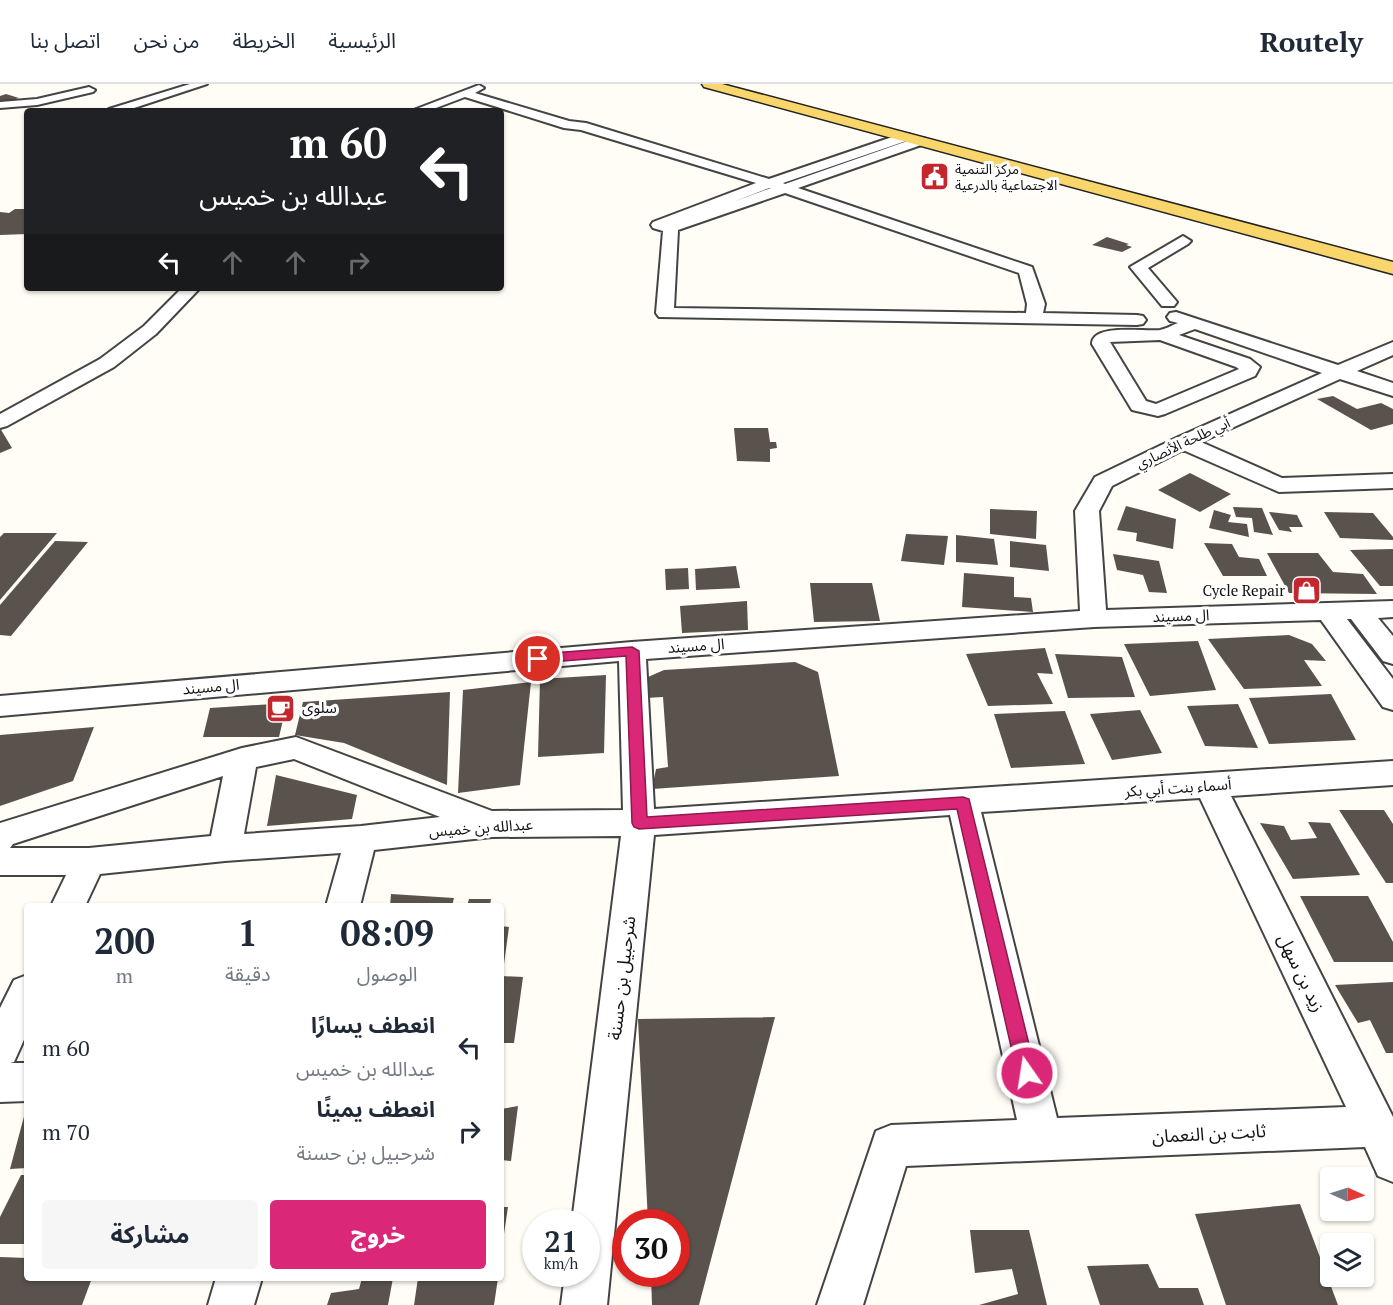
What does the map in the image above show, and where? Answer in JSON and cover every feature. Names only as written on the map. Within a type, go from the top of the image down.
[{"type":"main road","points":[[708,84],[796,104],[1393,255]]},
{"type":"main road","points":[[740,84],[796,104],[913,139],[1393,268]]},
{"type":"street","points":[[123,108],[202,84]]},
{"type":"street","points":[[425,108],[492,84]]},
{"type":"street","points":[[0,105],[30,102],[89,90]]},
{"type":"street","points":[[8,92],[23,93],[30,102],[50,108]]},
{"type":"street","points":[[463,93],[1007,261],[1026,270],[1035,311]]},
{"type":"street","points":[[913,139],[771,188],[671,228],[665,313],[1035,311],[1178,315]]},
{"type":"street","points":[[1178,315],[1138,267],[1183,241]]},
{"type":"street","points":[[0,409],[90,352],[109,355],[171,291]]},
{"type":"street","points":[[0,423],[107,363],[123,339],[150,330],[189,291]]},
{"type":"street","points":[[1146,304],[1153,311],[1178,315],[1393,390]]},
{"type":"street","points":[[1162,335],[1178,315]]},
{"type":"street","points":[[1162,335],[1250,367],[1248,372],[1158,410],[1139,406],[1101,344],[1101,339],[1109,336],[1162,335]]},
{"type":"street","name":"أبي طلحة الأنصاري","points":[[1094,619],[1087,511],[1103,482],[1183,442],[1393,348]]},
{"type":"street","points":[[1183,442],[1279,485],[1393,481]]},
{"type":"street","name":"ال مسيند","points":[[0,706],[632,651],[1094,619],[1393,609]]},
{"type":"street","points":[[1358,610],[1393,654]]},
{"type":"street","points":[[1328,611],[1393,700]]},
{"type":"street","name":"شرحبيل بن حسنة","points":[[584,1305],[639,823],[632,651]]},
{"type":"street","points":[[0,838],[2,835],[242,759],[296,748],[492,824]]},
{"type":"street","points":[[225,848],[242,759]]},
{"type":"street","name":"أسماء بنت أبي بكر","points":[[963,803],[1393,773]]},
{"type":"street","name":"زيد بن سهل","points":[[1210,786],[1384,1144]]},
{"type":"street","points":[[963,803],[1042,1141]]},
{"type":"street","name":"عبدالله بن خميس","points":[[0,861],[88,862],[225,848],[361,839],[492,824],[639,823],[963,803]]},
{"type":"street","points":[[344,903],[361,839]]},
{"type":"street","points":[[69,903],[88,862]]},
{"type":"street","points":[[0,1049],[24,998]]},
{"type":"street","points":[[0,1083],[24,1082]]},
{"type":"street","name":"ثابت بن النعمان","points":[[840,1305],[891,1146],[1042,1141],[1384,1144]]},
{"type":"street","points":[[231,1305],[238,1281]]},
{"type":"building","points":[[6,94],[19,98],[0,103],[0,96]]},
{"type":"building","points":[[15,209],[24,209],[24,234],[0,235],[0,212],[9,213]]},
{"type":"building","points":[[1107,237],[1132,247],[1122,252],[1092,245]]},
{"type":"building","points":[[1333,396],[1357,409],[1381,403],[1393,409],[1393,424],[1371,430],[1317,399]]},
{"type":"building","points":[[0,428],[12,448],[0,453]]},
{"type":"building","points":[[734,428],[768,428],[770,442],[776,442],[777,448],[770,449],[770,462],[737,461]]},
{"type":"building","points":[[1190,473],[1231,494],[1200,512],[1158,490]]},
{"type":"building","points":[[1126,506],[1176,519],[1173,549],[1136,541],[1137,533],[1117,530]]},
{"type":"building","points":[[1233,507],[1262,508],[1273,535],[1254,532],[1252,518],[1236,517]]},
{"type":"building","points":[[990,509],[1037,511],[1036,539],[990,534]]},
{"type":"building","points":[[1214,510],[1231,515],[1228,522],[1247,524],[1249,537],[1209,528]]},
{"type":"building","points":[[1269,512],[1297,515],[1303,527],[1289,527],[1292,532],[1279,530]]},
{"type":"building","points":[[1324,512],[1373,513],[1393,540],[1340,538]]},
{"type":"building","points":[[4,533],[57,533],[0,600],[0,537]]},
{"type":"building","points":[[906,534],[948,536],[944,565],[901,561]]},
{"type":"building","points":[[956,535],[994,539],[998,565],[956,562]]},
{"type":"building","points":[[55,541],[88,542],[11,636],[0,635],[0,605]]},
{"type":"building","points":[[1010,541],[1046,545],[1049,571],[1010,567]]},
{"type":"building","points":[[1204,543],[1232,544],[1239,557],[1259,559],[1267,576],[1223,576]]},
{"type":"building","points":[[1393,549],[1393,586],[1380,586],[1350,550]]},
{"type":"building","points":[[1267,553],[1318,553],[1333,572],[1363,574],[1377,594],[1289,593]]},
{"type":"building","points":[[1113,554],[1159,561],[1167,593],[1149,592],[1143,575],[1117,570]]},
{"type":"building","points":[[736,566],[740,588],[696,590],[695,569]]},
{"type":"building","points":[[688,568],[689,589],[666,590],[665,569]]},
{"type":"building","points":[[964,573],[1014,577],[1014,597],[1031,598],[1033,612],[962,607]]},
{"type":"building","points":[[810,583],[872,583],[880,621],[814,622]]},
{"type":"building","points":[[747,601],[748,630],[682,633],[680,606]]},
{"type":"building","points":[[1289,635],[1312,644],[1326,661],[1304,660],[1322,686],[1244,689],[1208,639]]},
{"type":"building","points":[[1198,641],[1216,690],[1150,696],[1124,644]]},
{"type":"building","points":[[1045,648],[1053,674],[1037,673],[1053,704],[988,706],[966,654]]},
{"type":"building","points":[[1055,654],[1122,657],[1135,697],[1068,698]]},
{"type":"building","points":[[795,662],[818,672],[839,776],[652,789],[656,769],[668,767],[663,697],[645,698],[648,677],[664,670]]},
{"type":"building","points":[[606,675],[604,753],[538,757],[540,679]]},
{"type":"building","points":[[531,682],[520,785],[458,793],[463,690]]},
{"type":"building","points":[[450,692],[447,785],[344,743],[295,735],[303,702]]},
{"type":"building","points":[[1331,694],[1356,740],[1269,744],[1249,698]]},
{"type":"building","points":[[287,703],[279,737],[203,737],[210,708]]},
{"type":"building","points":[[1238,704],[1258,748],[1205,746],[1187,706]]},
{"type":"building","points":[[1140,710],[1162,753],[1112,760],[1090,714]]},
{"type":"building","points":[[1065,711],[1085,764],[1011,768],[994,714]]},
{"type":"building","points":[[94,727],[73,781],[0,806],[0,735]]},
{"type":"building","points":[[276,775],[357,795],[352,819],[267,826]]},
{"type":"building","points":[[1339,810],[1384,810],[1393,824],[1393,883],[1386,883]]},
{"type":"building","points":[[1308,822],[1330,823],[1360,875],[1293,879],[1260,823],[1284,826],[1291,840],[1317,838]]},
{"type":"building","points":[[391,894],[454,898],[453,903],[390,903]]},
{"type":"building","points":[[1300,896],[1368,896],[1393,942],[1393,962],[1334,962]]},
{"type":"building","points":[[469,899],[491,899],[490,903],[468,903]]},
{"type":"building","points":[[504,926],[509,927],[504,964]]},
{"type":"building","points":[[504,976],[523,977],[514,1043],[504,1043]]},
{"type":"building","points":[[1393,982],[1393,1053],[1386,1053],[1370,1020],[1358,1023],[1335,985]]},
{"type":"building","points":[[775,1017],[699,1305],[652,1305],[651,1287],[690,1287],[690,1209],[647,1209],[638,1019]]},
{"type":"building","points":[[518,1106],[511,1161],[504,1160],[504,1108]]},
{"type":"building","points":[[24,1116],[24,1168],[10,1169]]},
{"type":"building","points":[[21,1175],[24,1175],[24,1244],[0,1244],[0,1217]]},
{"type":"building","points":[[1300,1204],[1320,1257],[1320,1287],[1331,1287],[1338,1305],[1226,1305],[1195,1214]]},
{"type":"building","points":[[504,1207],[508,1207],[504,1234]]},
{"type":"building","points":[[970,1230],[1029,1230],[1047,1305],[979,1305],[1018,1294],[1012,1269],[975,1273]]},
{"type":"building","points":[[0,1257],[24,1258],[24,1281],[91,1281],[82,1305],[0,1305]]},
{"type":"building","points":[[1148,1264],[1159,1288],[1198,1288],[1204,1305],[1100,1305],[1087,1266]]},
{"type":"building","points":[[361,1281],[392,1281],[388,1305],[327,1305],[331,1293],[359,1289]]},
{"type":"building","points":[[418,1281],[498,1281],[494,1305],[414,1305]]},
{"type":"place","name":"مركز التنمية الاجتماعية بالدرعية","points":[[934,177]]},
{"type":"place","name":"Cycle Repair","points":[[1306,591]]},
{"type":"place","name":"سلوى","points":[[281,708]]},
{"type":"route","points":[[538,659],[632,651],[639,823],[963,803],[1027,1073]]}]
